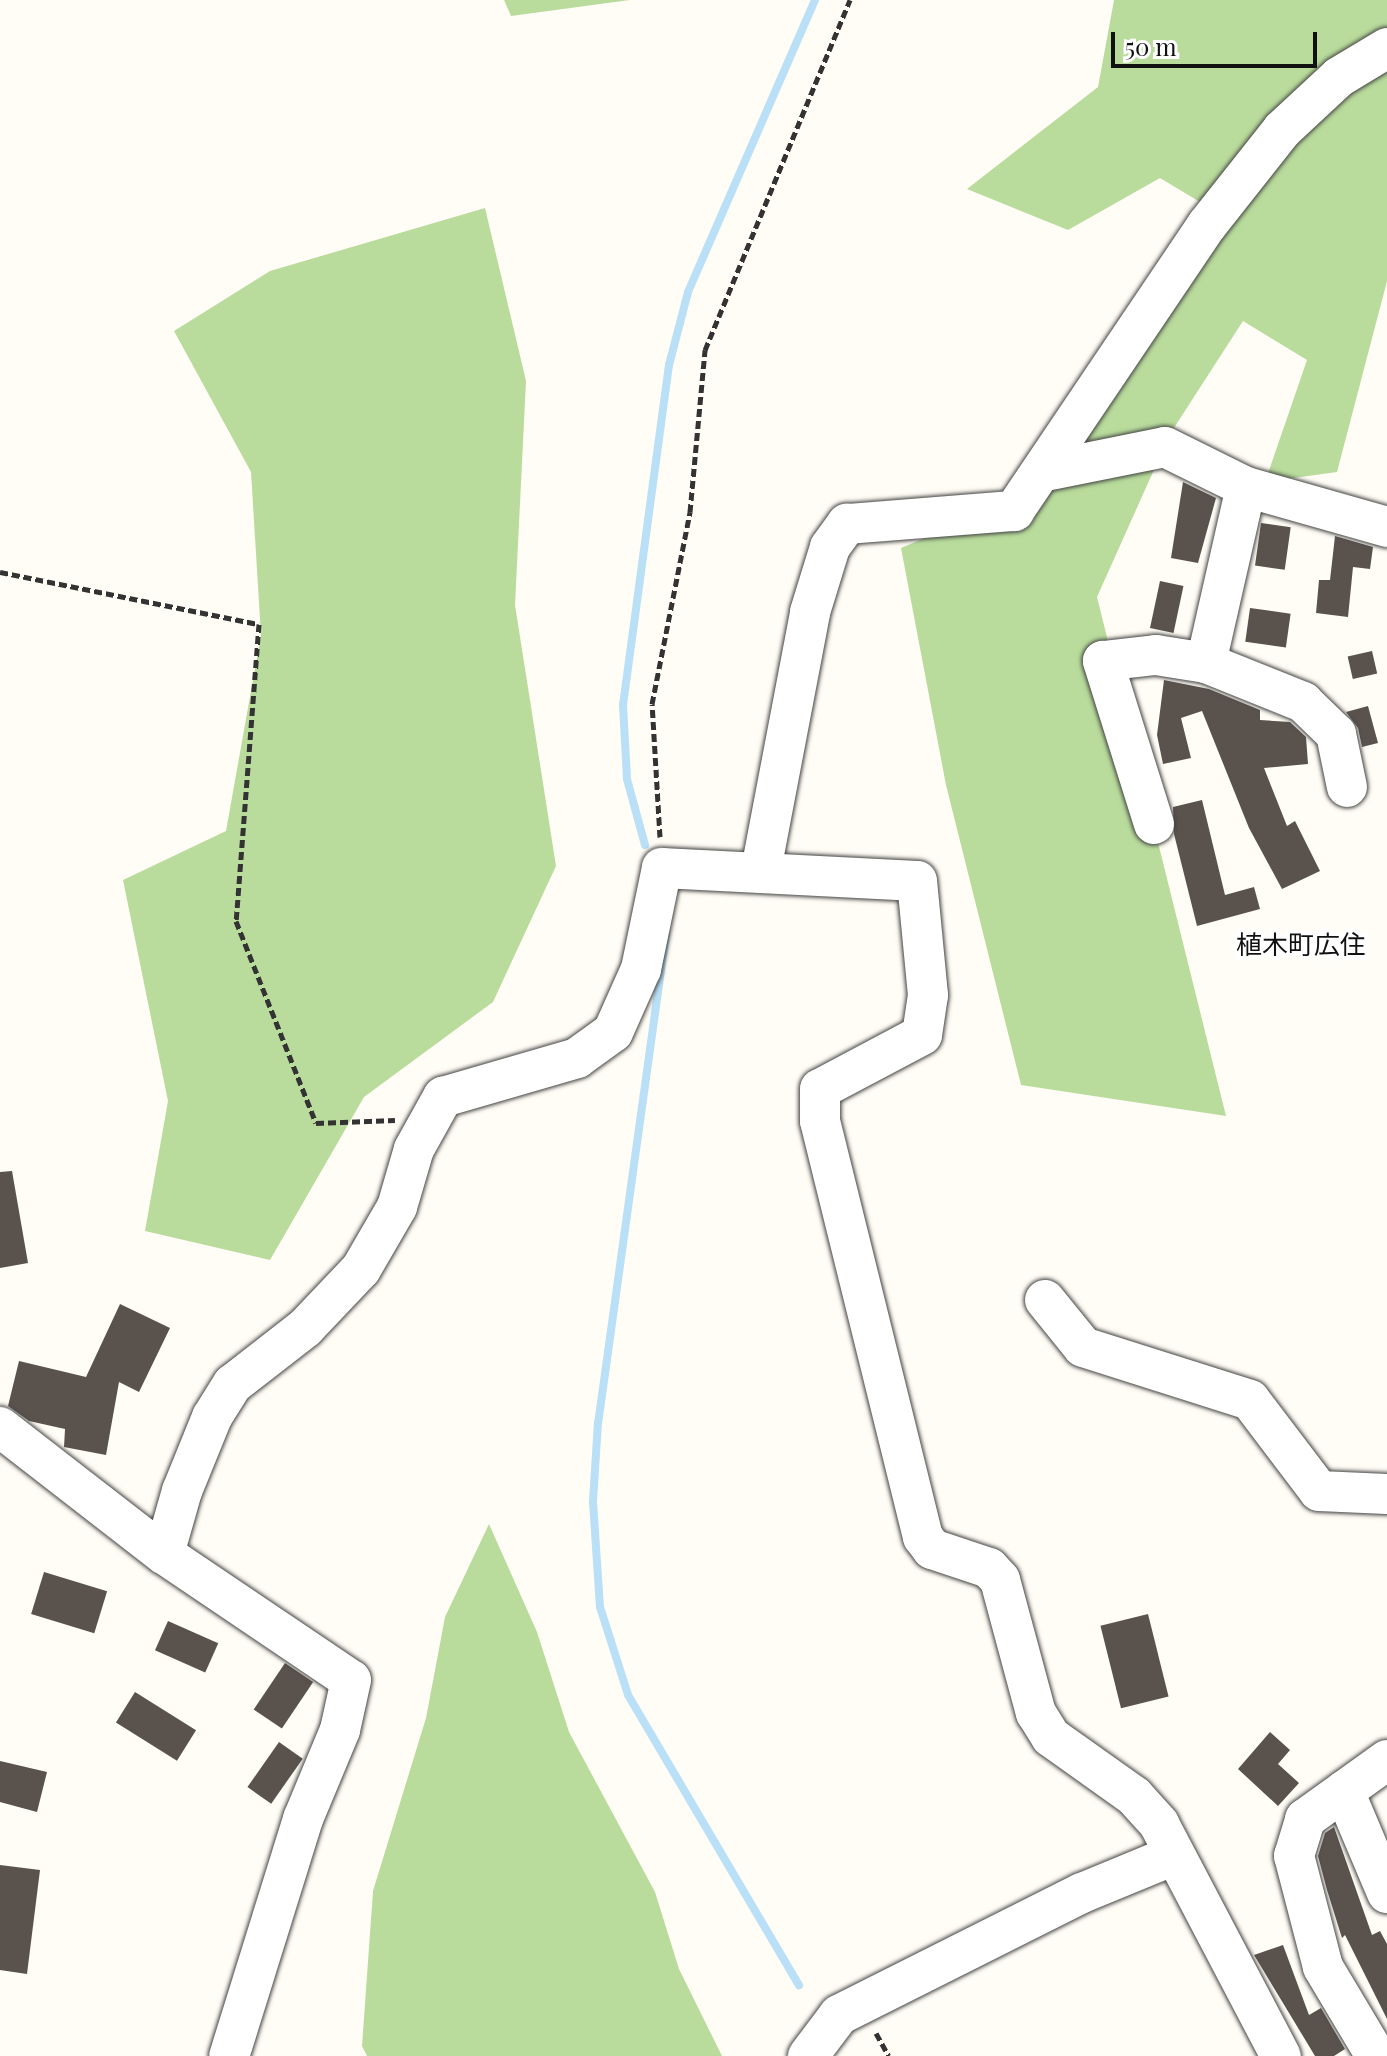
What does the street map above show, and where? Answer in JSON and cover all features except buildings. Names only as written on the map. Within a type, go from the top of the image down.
[{"type":"street","points":[[761,870],[810,612],[830,547],[847,524],[1014,511],[1090,392],[1207,225],[1282,130],[1339,77],[1387,48]]},
{"type":"street","points":[[1041,472],[1165,447],[1246,487],[1387,527]]},
{"type":"street","points":[[1206,663],[1246,487]]},
{"type":"street","points":[[1154,824],[1103,661],[1156,655],[1206,663],[1303,702],[1336,734],[1347,787]]},
{"type":"street","points":[[164,1554],[182,1491],[212,1417],[233,1384],[264,1355],[305,1328],[361,1269],[397,1207],[414,1149],[443,1097],[577,1058],[603,1043],[641,969],[662,868],[761,870],[917,881],[928,995],[922,1035],[820,1089],[820,1121],[874,1354],[923,1537],[932,1549],[989,1568],[1000,1580],[1036,1713],[1051,1737],[1134,1796],[1159,1824],[1281,2056]]},
{"type":"street","points":[[1045,1300],[1083,1347],[1250,1400],[1319,1491],[1387,1494]]},
{"type":"street","points":[[0,1427],[164,1554],[351,1680],[340,1730],[303,1819],[229,2056]]},
{"type":"street","points":[[1376,2056],[1323,1967],[1294,1856],[1305,1819],[1387,1760]]},
{"type":"street","points":[[1344,1791],[1387,1893]]},
{"type":"street","points":[[808,2056],[839,2015],[1082,1893],[1174,1855]]},
{"type":"path","points":[[662,868],[652,704],[690,512],[705,350],[850,0]]},
{"type":"path","points":[[0,572],[259,624],[236,921],[316,1123],[431,1119]]},
{"type":"green space","points":[[504,0],[630,0],[511,16]]},
{"type":"green space","points":[[1114,0],[1387,0],[1387,281],[1337,472],[1265,482],[1307,360],[1243,321],[1170,434],[1097,597],[1226,1116],[1021,1085],[946,785],[901,548],[1011,502],[1205,205],[1160,178],[1068,230],[967,189],[1098,87]]},
{"type":"green space","points":[[485,208],[526,381],[515,605],[556,866],[493,1002],[364,1097],[270,1260],[145,1231],[168,1101],[123,880],[226,831],[261,635],[251,472],[174,331],[270,271]]},
{"type":"green space","points":[[489,1524],[537,1632],[569,1732],[655,1892],[679,1969],[722,2056],[367,2056],[362,2046],[373,1891],[426,1718],[445,1617]]},
{"type":"waterway","points":[[645,845],[627,779],[623,705],[669,365],[688,292],[815,0]]},
{"type":"waterway","points":[[666,934],[598,1422],[593,1502],[600,1607],[628,1695],[799,1985]]},
{"type":"district","name":"植木町広住","points":[[1301,944]]}]
